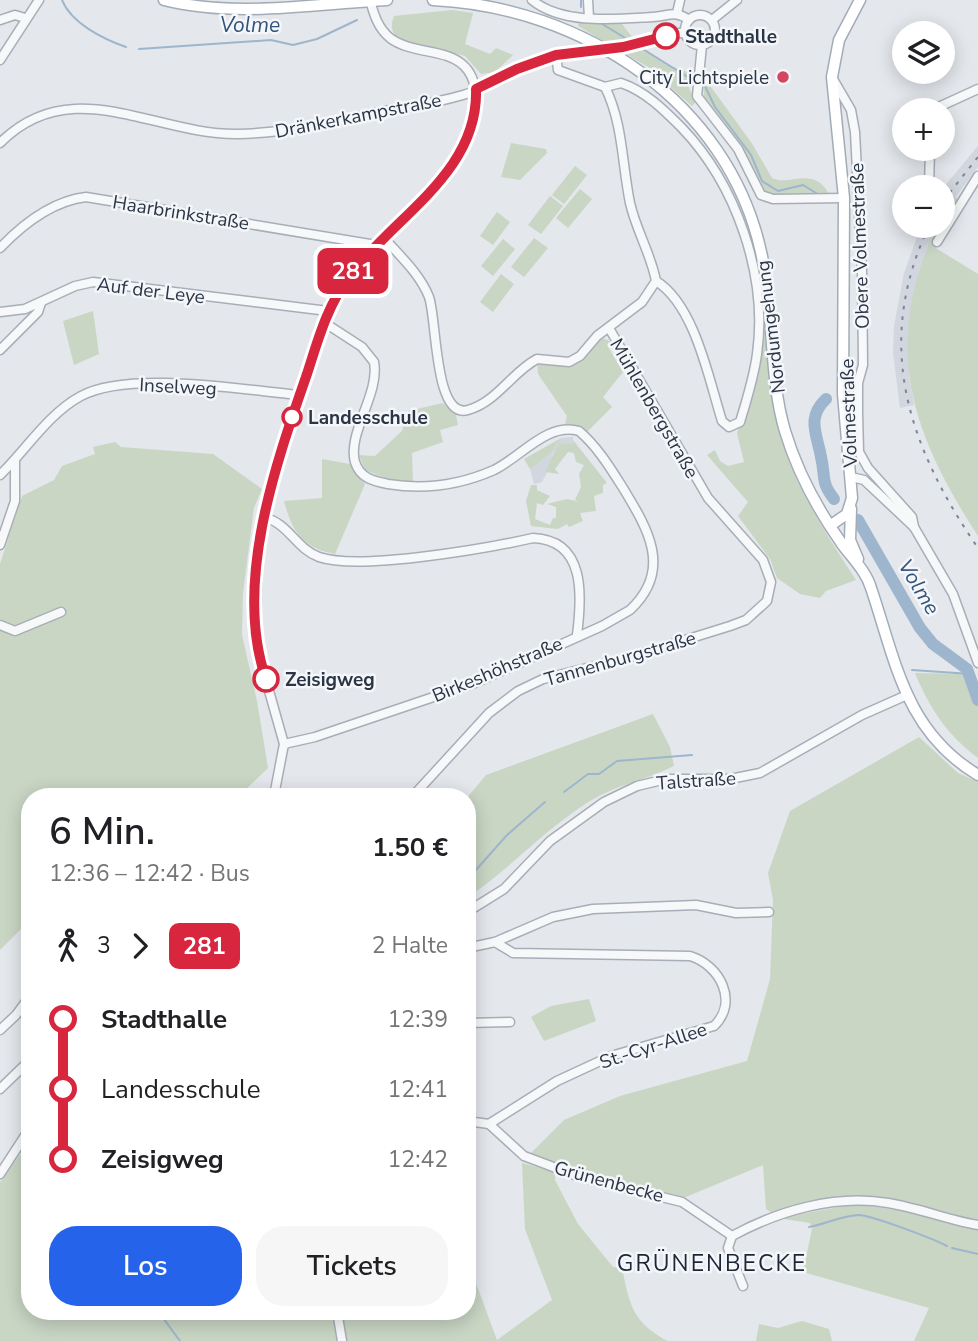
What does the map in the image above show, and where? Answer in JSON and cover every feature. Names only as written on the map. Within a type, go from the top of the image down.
[{"type":"main road","points":[[164,0],[269,8],[387,0]]},
{"type":"main road","name":"Nordumgehung","points":[[433,0],[530,16],[575,31],[650,80],[685,112],[715,147],[742,193],[758,239],[769,295],[784,427],[808,489],[831,525]]},
{"type":"main road","name":"Volmestraße","points":[[860,0],[839,40],[832,77],[844,198],[843,394],[851,477],[850,540],[865,575]]},
{"type":"main road","points":[[851,507],[831,525],[865,575],[907,695],[938,744],[957,762],[978,775]]},
{"type":"street","points":[[0,60],[38,0]]},
{"type":"street","points":[[532,0],[540,7],[583,19],[654,17],[677,13],[689,20]]},
{"type":"street","points":[[583,19],[589,0]]},
{"type":"street","points":[[677,13],[680,0]]},
{"type":"street","points":[[712,20],[737,0]]},
{"type":"street","points":[[276,788],[284,744],[257,639],[256,575],[263,517],[299,395],[328,311],[348,278],[376,245],[443,180],[457,161],[475,111],[476,89],[462,65],[450,57],[405,46],[391,39],[379,25],[370,1]]},
{"type":"street","points":[[0,20],[15,15],[25,18]]},
{"type":"street","points":[[699,15],[712,20],[715,35],[710,41],[702,45],[691,42],[685,32],[689,20],[699,15]]},
{"type":"street","points":[[476,89],[517,69],[560,54],[623,47],[685,32]]},
{"type":"street","points":[[702,45],[695,89],[700,102],[738,149],[763,197],[773,200],[844,198]]},
{"type":"street","points":[[560,54],[558,70],[605,87],[621,83],[652,99],[706,154],[730,196],[748,250],[758,308],[754,374],[740,422],[734,427],[729,427],[722,421],[690,324],[667,288],[656,281],[634,218],[618,122],[605,87]]},
{"type":"street","name":"Obere Volmestraße","points":[[832,77],[851,110],[855,132],[862,271],[863,365],[858,383],[859,452],[868,468],[912,517],[914,527]]},
{"type":"street","name":"Dränkerkampstraße","points":[[0,143],[20,125],[70,108],[113,110],[194,131],[280,132],[326,125],[464,95],[476,89]]},
{"type":"street","points":[[955,100],[978,89]]},
{"type":"street","points":[[937,243],[978,176]]},
{"type":"street","name":"Haarbrinkstraße","points":[[0,248],[28,222],[45,211],[85,197],[376,245]]},
{"type":"street","name":"Mühlenbergstraße","points":[[384,238],[419,277],[430,298],[436,325],[443,389],[447,403],[458,410],[466,411],[497,393],[537,359],[558,362],[574,360],[609,328],[708,498],[763,560],[769,570],[770,589]]},
{"type":"street","points":[[609,328],[642,302],[656,281]]},
{"type":"street","name":"Auf der Leye","points":[[0,350],[38,313],[41,303],[75,286],[93,282],[328,311]]},
{"type":"street","points":[[0,312],[41,303]]},
{"type":"street","points":[[325,323],[362,347],[374,362],[373,384],[354,455],[358,470],[365,477],[408,487],[457,483],[494,470],[555,432],[579,431],[590,443],[616,477],[645,527],[652,545],[652,577],[639,601],[617,618],[577,635]]},
{"type":"street","name":"Inselweg","points":[[2,473],[72,402],[109,386],[145,382],[299,395]]},
{"type":"street","points":[[0,545],[15,501],[15,460]]},
{"type":"street","points":[[851,477],[864,480],[914,527],[953,594],[978,663]]},
{"type":"street","name":"Birkeshöhstraße","points":[[263,517],[275,520],[286,528],[309,552],[332,559],[419,556],[533,538],[551,539],[567,549],[582,595],[577,635],[475,683],[315,737],[284,744]]},
{"type":"street","name":"Tannenburgstraße","points":[[420,788],[489,713],[518,691],[543,679],[627,658],[730,626],[760,610],[770,589]]},
{"type":"street","points":[[0,625],[15,631],[61,612]]},
{"type":"street","points":[[966,626],[978,637]]},
{"type":"street","name":"Talstraße","points":[[476,906],[504,889],[574,821],[620,794],[666,779],[730,779],[760,773],[862,715],[907,695]]},
{"type":"street","points":[[476,946],[495,943],[519,929],[553,917],[593,909],[696,905],[736,913],[769,912]]},
{"type":"street","name":"St.-Cyr-Allee","points":[[489,1124],[557,1081],[611,1056],[714,1026],[725,1012],[727,1003],[717,974],[706,964],[690,956],[513,953],[495,943]]},
{"type":"street","points":[[0,1030],[21,1009]]},
{"type":"street","points":[[476,1023],[510,1022]]},
{"type":"street","points":[[0,1089],[21,1069]]},
{"type":"street","points":[[476,1122],[489,1124]]},
{"type":"street","name":"Grünenbecke","points":[[489,1124],[524,1156],[580,1177],[671,1198],[732,1236]]},
{"type":"street","points":[[0,1174],[21,1142]]},
{"type":"street","points":[[743,1286],[728,1248],[732,1236],[775,1215],[860,1201],[887,1202],[978,1224]]},
{"type":"street","points":[[338,1320],[342,1341]]},
{"type":"shaded area","points":[[978,146],[978,167],[955,198],[954,175]]},
{"type":"shaded area","points":[[917,238],[932,238],[919,272],[909,323],[909,376],[914,405],[900,408],[893,353],[894,326],[904,273]]},
{"type":"shaded area","points":[[573,437],[573,444],[560,444],[552,455],[555,457],[542,482],[534,484],[530,469],[550,454],[561,438]]},
{"type":"green space","points":[[452,10],[473,13],[465,44],[490,54],[496,48],[513,55],[495,72],[481,74],[465,56],[401,40],[392,30],[394,16]]},
{"type":"green space","points":[[618,17],[640,45],[660,60],[692,73],[689,88],[696,102],[692,106],[648,67],[578,26],[578,18]]},
{"type":"green space","points":[[703,76],[751,142],[772,178],[809,179],[823,185],[829,194],[774,195],[765,191],[746,155],[704,97]]},
{"type":"green space","points":[[511,143],[546,149],[547,153],[520,180],[501,177]]},
{"type":"green space","points":[[575,166],[587,175],[564,204],[552,195]]},
{"type":"green space","points":[[580,189],[592,199],[568,228],[556,218]]},
{"type":"green space","points":[[550,196],[563,206],[541,234],[528,225]]},
{"type":"green space","points":[[497,212],[510,222],[493,245],[480,236]]},
{"type":"green space","points":[[534,238],[548,248],[524,277],[511,267]]},
{"type":"green space","points":[[932,238],[939,238],[934,247],[978,274],[978,536],[935,460],[920,423],[911,386],[907,349],[910,310],[920,269]]},
{"type":"green space","points":[[503,239],[515,249],[493,276],[481,266]]},
{"type":"green space","points":[[501,274],[514,284],[493,312],[480,302]]},
{"type":"green space","points":[[763,298],[772,396],[786,453],[808,502],[856,580],[826,591],[820,598],[800,594],[777,578],[770,559],[738,516],[748,502],[707,455],[715,450],[720,461],[728,466],[744,462],[737,433],[758,370]]},
{"type":"green space","points":[[93,311],[99,354],[74,365],[63,321]]},
{"type":"green space","points":[[597,336],[612,342],[607,345],[623,372],[603,397],[612,407],[584,435],[564,429],[567,416],[538,374],[537,359],[569,362]]},
{"type":"green space","points":[[443,403],[456,415],[458,425],[440,430],[443,442],[412,453],[413,482],[387,479],[365,470],[359,455],[375,456],[402,431],[408,411]]},
{"type":"green space","points":[[561,438],[550,454],[530,469],[524,459]]},
{"type":"green space","points":[[573,440],[607,483],[603,485],[603,493],[594,496],[596,511],[580,513],[583,521],[569,527],[567,524],[558,529],[531,526],[526,501],[531,485],[537,485],[537,490],[550,496],[543,505],[537,503],[535,519],[550,525],[553,518],[556,518],[556,507],[547,504],[567,499],[580,502],[575,500],[581,487],[579,474],[584,465],[576,462],[574,453],[568,452],[555,469],[559,474],[545,472],[560,441],[561,444],[573,444]]},
{"type":"green space","points":[[115,442],[121,447],[213,454],[262,489],[254,508],[243,593],[242,635],[268,768],[247,788],[21,788],[21,929],[0,950],[0,626],[5,623],[0,619],[0,564],[22,496],[54,480],[62,466],[95,454],[93,447]]},
{"type":"green space","points":[[322,459],[350,464],[365,484],[335,554],[306,543],[295,529],[284,501],[322,498]]},
{"type":"green space","points":[[915,673],[971,674],[978,700],[978,758],[957,740],[940,720]]},
{"type":"green space","points":[[653,714],[670,747],[674,766],[590,801],[476,891],[475,788],[486,775]]},
{"type":"green space","points":[[919,737],[958,773],[978,782],[978,1222],[907,1203],[857,1197],[772,1213],[766,1209],[763,1165],[681,1199],[580,1174],[531,1153],[564,1120],[620,1096],[747,1061],[770,979],[773,900],[768,873],[790,811]]},
{"type":"green space","points":[[589,999],[596,1021],[544,1041],[531,1017],[551,1006]]},
{"type":"green space","points":[[21,1153],[21,1320],[336,1320],[339,1341],[0,1341],[0,1182]]},
{"type":"green space","points":[[522,1163],[555,1172],[555,1180],[578,1224],[613,1267],[622,1268],[627,1293],[639,1319],[667,1341],[344,1341],[341,1320],[476,1320],[476,1283],[497,1340],[552,1300],[525,1229]]},
{"type":"green space","points":[[857,1204],[916,1213],[978,1228],[978,1341],[914,1341],[929,1308],[803,1272],[812,1229],[810,1223],[777,1218]]},
{"type":"green space","points":[[802,1321],[829,1329],[832,1341],[756,1341],[759,1324],[778,1328]]},
{"type":"waterway","name":"Volme","points":[[62,0],[80,23],[98,35],[126,47]]},
{"type":"waterway","name":"Volme","points":[[581,0],[581,7]]},
{"type":"waterway","name":"Volme","points":[[139,49],[271,40],[293,45],[317,39],[357,20]]},
{"type":"waterway","name":"Volme","points":[[599,22],[630,41]]},
{"type":"waterway","name":"Volme","points":[[638,46],[691,79]]},
{"type":"waterway","name":"Volme","points":[[703,82],[715,107],[751,155],[762,181],[778,191],[803,185],[821,196]]},
{"type":"waterway","name":"Volme","points":[[826,399],[816,413],[814,426],[825,483],[834,499]]},
{"type":"waterway","name":"Volme","points":[[858,520],[920,628],[933,644],[967,669],[978,700]]},
{"type":"waterway","points":[[912,670],[971,674]]},
{"type":"waterway","points":[[564,792],[588,774],[599,774],[617,761],[692,755]]},
{"type":"waterway","points":[[476,870],[507,835],[545,802]]},
{"type":"waterway","name":"Grünenbecke","points":[[809,1227],[858,1215],[917,1233],[947,1246]]},
{"type":"waterway","name":"Grünenbecke","points":[[952,1248],[978,1254]]},
{"type":"waterway","points":[[165,1320],[180,1341]]},
{"type":"railway","points":[[955,186],[978,157]]},
{"type":"railway","points":[[924,238],[912,270],[903,312],[901,353],[906,393],[917,432],[933,471],[978,548]]},
{"type":"bus line","name":"281","points":[[266,679],[257,639],[256,575],[260,536],[282,448],[334,298],[361,261],[438,185],[457,161],[477,105],[476,89],[517,69],[556,55],[623,47],[666,36]]},
{"type":"place","name":"Stadthalle","points":[[666,36]]},
{"type":"place","name":"City Lichtspiele","points":[[783,77]]},
{"type":"place","name":"Landesschule","points":[[292,417]]},
{"type":"place","name":"Zeisigweg","points":[[266,679]]},
{"type":"district","name":"GRÜNENBECKE","points":[[712,1263]]}]
